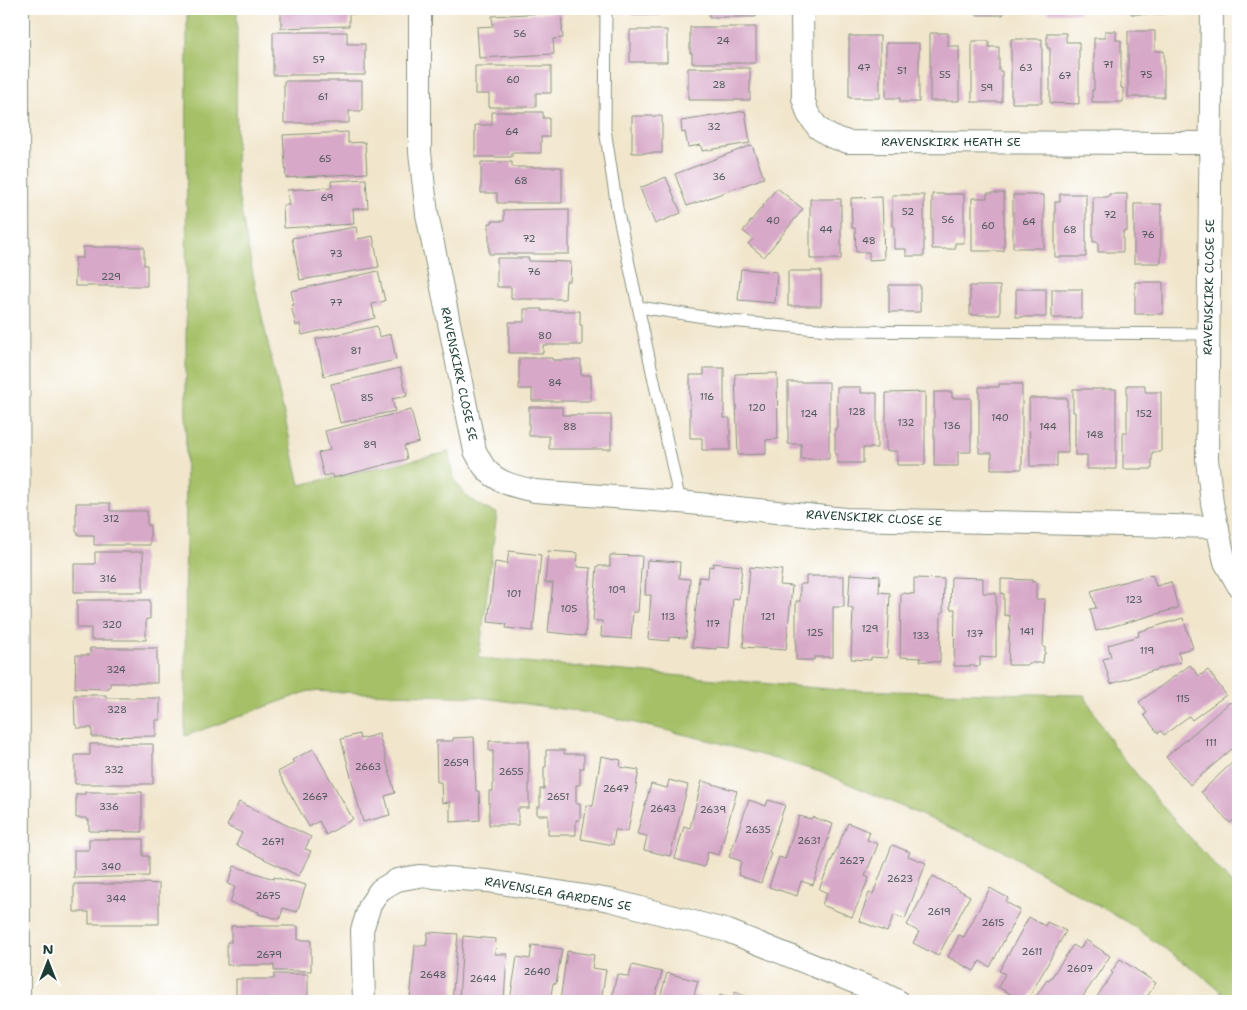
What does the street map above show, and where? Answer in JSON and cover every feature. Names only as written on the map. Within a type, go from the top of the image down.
[{"type":"street","points":[[18,9],[13,352],[19,1001]]},
{"type":"street","name":"RAVENSKIRK CLOSE SE","points":[[420,9],[420,152],[427,214],[475,451],[486,469],[499,480],[514,487],[535,491],[680,502],[845,519],[1218,527],[1212,503],[1207,459],[1212,9]]},
{"type":"street","name":"RAVENSKIRK HEATH SE","points":[[802,9],[802,98],[808,114],[818,128],[832,137],[848,142],[1210,143]]},
{"type":"street","points":[[1218,527],[1225,562],[1238,585]]},
{"type":"street","name":"RAVENSLEA GARDENS SE","points":[[364,1001],[362,930],[370,905],[380,890],[397,880],[419,876],[488,881],[610,900],[637,907],[728,931],[898,1001]]},
{"type":"lane","points":[[606,9],[605,129],[617,208],[680,502]]},
{"type":"lane","points":[[639,307],[730,321],[840,331],[1208,334]]},
{"type":"green space","points":[[187,9],[237,9],[236,184],[256,290],[300,485],[449,452],[451,468],[457,484],[474,502],[497,513],[479,658],[840,690],[1084,695],[1113,745],[1169,814],[1238,891],[1238,1001],[1232,1001],[1200,974],[1130,924],[1002,850],[824,773],[712,741],[596,714],[477,697],[309,691],[185,736]]},
{"type":"building","points":[[277,9],[363,9],[363,14],[349,14],[349,26],[281,28],[281,11],[277,11]]},
{"type":"building","points":[[632,9],[659,9],[659,15],[632,15]]},
{"type":"building","points":[[709,9],[756,9],[756,17],[709,17]]},
{"type":"building","points":[[976,9],[1003,9],[1003,15],[976,15]]},
{"type":"building","points":[[1048,9],[1079,9],[1079,13],[1048,13]]},
{"type":"building","points":[[1131,9],[1164,9],[1164,14],[1131,14]]},
{"type":"building","points":[[561,12],[563,38],[553,39],[554,54],[479,58],[477,27],[493,26],[492,16]]},
{"type":"building","points":[[690,27],[756,27],[756,63],[692,63]]},
{"type":"building","points":[[630,30],[667,30],[667,62],[630,62]]},
{"type":"building","points":[[1105,31],[1116,31],[1116,40],[1121,40],[1121,88],[1123,88],[1123,102],[1092,102],[1092,90],[1094,90],[1094,38],[1105,38]]},
{"type":"building","points":[[1128,31],[1155,31],[1155,51],[1164,51],[1164,97],[1128,97]]},
{"type":"building","points":[[273,32],[347,32],[347,44],[365,44],[365,75],[273,75]]},
{"type":"building","points":[[930,33],[948,33],[948,46],[959,46],[959,101],[930,101]]},
{"type":"building","points":[[1047,33],[1066,33],[1066,42],[1079,42],[1079,104],[1050,103],[1050,48],[1047,48]]},
{"type":"building","points":[[849,36],[880,36],[880,98],[849,98]]},
{"type":"building","points":[[1011,39],[1042,39],[1042,103],[1012,103]]},
{"type":"building","points":[[972,41],[989,41],[989,47],[999,47],[999,71],[1002,71],[1002,102],[972,102]]},
{"type":"building","points":[[886,43],[919,43],[919,102],[900,102],[900,98],[886,98]]},
{"type":"building","points":[[475,66],[551,66],[551,93],[536,93],[536,107],[489,107],[489,94],[475,94]]},
{"type":"building","points":[[688,68],[750,68],[750,100],[688,100]]},
{"type":"building","points":[[284,81],[362,81],[362,111],[349,111],[349,123],[284,123]]},
{"type":"building","points":[[745,111],[750,143],[702,151],[701,145],[688,147],[685,132],[682,133],[681,121]]},
{"type":"building","points":[[492,112],[543,112],[543,118],[549,118],[549,137],[541,137],[541,153],[512,153],[512,157],[475,157],[475,125],[492,125]]},
{"type":"building","points":[[632,116],[662,116],[662,153],[632,153]]},
{"type":"building","points":[[348,132],[348,143],[365,142],[367,173],[286,178],[283,135]]},
{"type":"building","points":[[752,145],[764,178],[687,206],[675,174]]},
{"type":"building","points":[[481,162],[512,162],[512,167],[562,167],[562,203],[497,203],[497,193],[481,193]]},
{"type":"building","points":[[666,177],[681,213],[655,224],[640,188]]},
{"type":"building","points":[[366,179],[368,208],[353,209],[354,224],[284,228],[283,205],[289,205],[287,190],[332,187],[331,181]]},
{"type":"building","points":[[777,188],[803,209],[764,257],[748,244],[753,239],[743,231]]},
{"type":"building","points":[[987,193],[1004,193],[1004,251],[972,251],[972,198],[987,198]]},
{"type":"building","points":[[932,194],[964,194],[964,243],[955,243],[955,249],[932,249]]},
{"type":"building","points":[[1060,194],[1086,194],[1086,257],[1055,257],[1055,202],[1060,202]]},
{"type":"building","points":[[1109,194],[1127,194],[1127,231],[1123,231],[1123,252],[1098,252],[1098,242],[1093,242],[1093,197],[1109,197]]},
{"type":"building","points":[[892,195],[924,195],[924,256],[906,256],[906,249],[894,249]]},
{"type":"building","points":[[1013,195],[1044,195],[1044,248],[1013,248]]},
{"type":"building","points":[[882,197],[884,259],[869,260],[869,252],[856,252],[855,228],[852,228],[851,198]]},
{"type":"building","points":[[810,199],[841,199],[841,259],[810,259]]},
{"type":"building","points":[[1134,204],[1161,204],[1161,263],[1134,263]]},
{"type":"building","points":[[569,209],[569,254],[489,254],[489,223],[492,223],[492,221],[504,221],[504,210]]},
{"type":"building","points":[[356,227],[358,239],[373,236],[379,267],[300,280],[292,238]]},
{"type":"building","points":[[83,247],[144,247],[144,265],[147,265],[147,286],[75,286],[75,258],[83,258]]},
{"type":"building","points":[[497,258],[529,258],[529,261],[571,262],[570,281],[566,281],[565,299],[511,299],[511,287],[497,287]]},
{"type":"building","points":[[741,269],[777,272],[775,303],[738,300]]},
{"type":"building","points":[[378,271],[385,301],[372,304],[375,318],[302,335],[300,324],[296,326],[291,305],[294,305],[291,291]]},
{"type":"building","points":[[788,271],[821,271],[821,306],[788,306]]},
{"type":"building","points":[[1135,282],[1163,282],[1163,314],[1135,314]]},
{"type":"building","points":[[889,285],[920,285],[920,312],[889,312]]},
{"type":"building","points":[[970,286],[1000,286],[1000,315],[970,315]]},
{"type":"building","points":[[1016,289],[1046,289],[1046,317],[1016,317]]},
{"type":"building","points":[[1052,289],[1082,289],[1082,318],[1052,318]]},
{"type":"building","points":[[524,309],[580,311],[582,345],[543,345],[543,353],[509,353],[509,322],[524,322]]},
{"type":"building","points":[[377,326],[379,337],[391,334],[396,360],[324,376],[316,339]]},
{"type":"building","points":[[519,358],[581,360],[581,375],[591,375],[591,401],[532,401],[532,389],[519,389]]},
{"type":"building","points":[[400,368],[407,396],[392,399],[395,411],[340,423],[331,384]]},
{"type":"building","points":[[704,368],[724,368],[724,418],[730,418],[730,450],[702,450],[702,438],[690,438],[690,375],[704,375]]},
{"type":"building","points":[[777,373],[778,439],[766,440],[766,454],[738,455],[735,374]]},
{"type":"building","points":[[788,382],[829,382],[829,459],[801,459],[801,444],[788,444]]},
{"type":"building","points":[[999,384],[1022,384],[1022,469],[991,469],[992,453],[979,453],[979,387],[999,387]]},
{"type":"building","points":[[1127,385],[1145,385],[1145,392],[1161,392],[1161,452],[1152,452],[1152,469],[1123,469],[1123,433],[1127,433]]},
{"type":"building","points":[[837,387],[861,387],[861,393],[877,393],[877,448],[863,448],[863,463],[837,463],[835,428],[837,428]]},
{"type":"building","points":[[1073,389],[1116,389],[1116,469],[1087,469],[1087,455],[1075,455]]},
{"type":"building","points":[[925,392],[925,465],[897,465],[897,451],[886,451],[886,393]]},
{"type":"building","points":[[934,392],[952,392],[952,398],[971,398],[971,452],[958,452],[958,466],[934,466]]},
{"type":"building","points":[[1029,398],[1067,398],[1068,453],[1057,453],[1057,466],[1030,466]]},
{"type":"building","points":[[529,407],[562,407],[562,415],[611,415],[611,449],[549,449],[549,436],[529,436]]},
{"type":"building","points":[[411,410],[419,442],[404,446],[407,459],[333,478],[332,474],[324,476],[318,453],[330,450],[325,431]]},
{"type":"building","points":[[76,503],[110,503],[110,511],[147,511],[147,525],[150,525],[150,545],[94,545],[94,535],[78,535],[78,532],[76,532]]},
{"type":"building","points":[[509,551],[541,555],[533,631],[506,628],[507,624],[488,622],[495,562],[507,564]]},
{"type":"building","points":[[548,551],[578,553],[577,567],[591,568],[585,636],[548,632],[553,583],[545,583]]},
{"type":"building","points":[[95,552],[143,552],[143,592],[74,592],[74,564],[95,564]]},
{"type":"building","points":[[610,555],[642,556],[638,612],[633,612],[631,639],[601,637],[602,621],[593,621],[597,566],[610,566]]},
{"type":"building","points":[[647,560],[680,562],[679,578],[690,579],[686,638],[669,637],[669,641],[648,639],[651,595],[645,595]]},
{"type":"building","points":[[713,563],[742,566],[739,599],[733,598],[729,648],[692,647],[699,577],[708,578],[709,566],[713,567]]},
{"type":"building","points":[[750,567],[782,570],[780,585],[792,586],[786,650],[743,647]]},
{"type":"building","points":[[850,574],[880,576],[879,592],[890,593],[887,658],[871,657],[871,660],[851,659],[853,609],[848,608]]},
{"type":"building","points":[[1152,574],[1156,586],[1171,582],[1178,608],[1096,631],[1090,609],[1096,608],[1091,591]]},
{"type":"building","points":[[806,576],[844,576],[844,607],[833,607],[833,657],[814,657],[814,660],[796,660],[796,601],[800,601],[800,584],[806,584]]},
{"type":"building","points":[[951,577],[983,578],[983,593],[996,593],[996,658],[980,657],[980,666],[954,666],[955,609],[950,609]]},
{"type":"building","points":[[914,578],[944,579],[940,662],[920,661],[921,658],[900,657],[901,593],[914,594]]},
{"type":"building","points":[[1001,579],[1032,580],[1032,582],[1036,582],[1036,599],[1045,599],[1043,647],[1045,647],[1045,654],[1043,663],[1008,665],[1010,616],[1004,615],[1004,594],[1001,593]]},
{"type":"building","points":[[77,600],[150,600],[150,619],[146,619],[146,640],[91,640],[91,628],[77,628]]},
{"type":"building","points":[[1183,618],[1193,648],[1178,652],[1181,662],[1111,684],[1103,659],[1111,657],[1108,645],[1139,636],[1138,632]]},
{"type":"building","points":[[90,648],[157,648],[157,683],[110,683],[108,689],[75,688],[76,655],[90,655]]},
{"type":"building","points":[[1190,665],[1199,676],[1208,670],[1226,695],[1192,720],[1189,716],[1164,735],[1161,731],[1158,733],[1144,715],[1147,713],[1139,702]]},
{"type":"building","points":[[74,695],[106,695],[106,698],[160,698],[160,720],[156,720],[156,736],[92,737],[92,728],[77,728],[77,725],[75,725]]},
{"type":"building","points":[[1230,702],[1238,711],[1238,732],[1235,735],[1238,744],[1190,785],[1166,757]]},
{"type":"building","points":[[359,734],[360,739],[379,734],[395,793],[385,796],[390,815],[363,822],[341,739]]},
{"type":"building","points":[[474,737],[476,791],[479,791],[480,820],[450,822],[450,802],[442,803],[441,782],[437,782],[436,741],[453,741],[453,738]]},
{"type":"building","points":[[489,741],[529,741],[529,808],[518,808],[518,825],[489,825],[489,791],[493,791],[493,751],[489,751]]},
{"type":"building","points":[[90,744],[153,744],[153,784],[75,784],[75,755],[90,755]]},
{"type":"building","points":[[313,749],[353,819],[326,835],[319,821],[309,827],[278,772],[294,763],[292,760]]},
{"type":"building","points":[[546,750],[564,750],[564,754],[584,754],[584,768],[580,768],[580,785],[576,785],[576,804],[580,804],[580,820],[576,820],[576,835],[548,835],[548,815],[537,815],[537,807],[540,807],[540,789],[544,789]]},
{"type":"building","points":[[601,756],[621,760],[620,767],[639,770],[628,831],[615,830],[613,845],[581,839],[587,805],[593,806]]},
{"type":"building","points":[[1238,757],[1238,816],[1230,823],[1201,792]]},
{"type":"building","points":[[669,780],[688,785],[670,856],[644,850],[647,836],[637,834],[651,784],[667,788]]},
{"type":"building","points":[[702,781],[737,791],[719,855],[708,852],[704,867],[675,859],[684,826],[690,828]]},
{"type":"building","points":[[85,792],[142,792],[142,832],[89,831],[89,820],[87,818],[76,818],[76,794],[85,794]]},
{"type":"building","points":[[749,800],[766,806],[768,800],[785,805],[761,883],[738,875],[741,861],[729,857]]},
{"type":"building","points":[[239,802],[311,837],[305,849],[311,851],[299,876],[236,845],[242,833],[227,826]]},
{"type":"building","points":[[799,816],[811,819],[812,817],[833,824],[813,885],[801,881],[797,896],[769,887],[779,857],[785,859]]},
{"type":"building","points":[[848,823],[870,832],[867,840],[878,844],[865,876],[869,878],[852,917],[822,905],[827,893],[819,889]]},
{"type":"building","points":[[89,839],[143,839],[143,856],[149,856],[149,876],[74,878],[74,850],[89,850]]},
{"type":"building","points":[[892,845],[910,852],[908,856],[926,863],[905,919],[894,915],[887,932],[859,921],[869,893],[873,894]]},
{"type":"building","points":[[234,866],[274,879],[274,877],[306,885],[297,912],[283,908],[280,919],[258,914],[259,912],[230,903],[235,887],[228,884]]},
{"type":"building","points":[[933,876],[970,896],[938,956],[913,943],[919,932],[907,925]]},
{"type":"building","points":[[74,884],[159,884],[159,924],[89,924],[89,912],[74,912]]},
{"type":"building","points":[[990,888],[1008,898],[1006,902],[1020,910],[990,967],[980,961],[974,971],[948,957],[959,935],[964,937]]},
{"type":"building","points":[[1029,917],[1045,926],[1047,922],[1066,931],[1027,1001],[1023,1001],[998,987],[1005,974],[999,971]]},
{"type":"building","points":[[231,926],[298,926],[298,940],[311,940],[311,971],[274,971],[274,965],[227,965],[227,942],[231,942]]},
{"type":"building","points":[[428,932],[458,934],[452,1001],[410,1001],[415,945],[426,946]]},
{"type":"building","points":[[463,936],[496,939],[495,954],[507,954],[504,1001],[459,1001]]},
{"type":"building","points":[[1086,940],[1110,956],[1080,1001],[1033,1001],[1073,945],[1080,949]]},
{"type":"building","points":[[532,945],[562,949],[556,984],[553,983],[550,1001],[510,1001],[517,957],[530,959]]},
{"type":"building","points":[[567,951],[594,955],[592,968],[606,970],[601,1001],[560,1001]]},
{"type":"building","points":[[1120,959],[1156,983],[1144,1001],[1094,1001],[1113,973],[1111,972]]},
{"type":"building","points":[[632,965],[662,972],[654,1001],[611,1001],[617,974],[629,977]]},
{"type":"building","points":[[667,973],[698,981],[694,995],[706,999],[705,1001],[659,1001]]},
{"type":"building","points":[[274,974],[308,974],[308,1001],[236,1001],[236,979],[274,979]]},
{"type":"building","points":[[735,992],[758,1001],[717,1001],[720,995],[732,999]]}]
